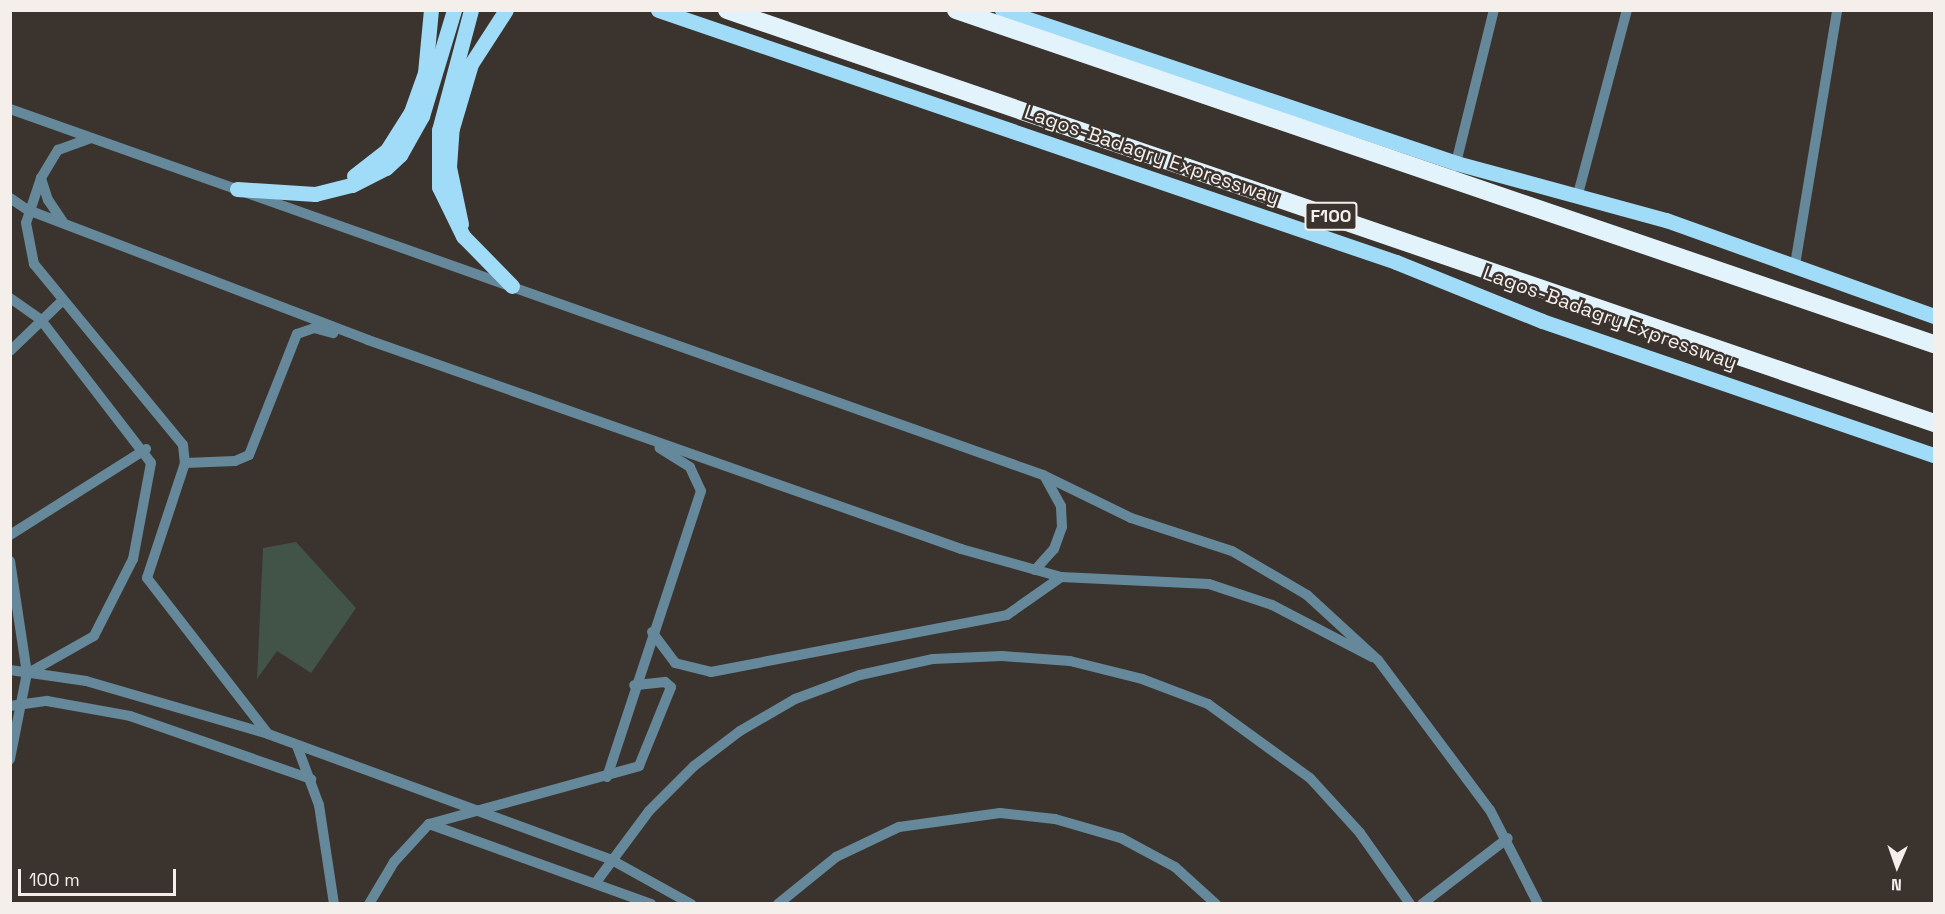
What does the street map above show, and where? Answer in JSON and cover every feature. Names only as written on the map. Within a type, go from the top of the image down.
[{"type":"highway","name":"Lagos-Badagry Expressway","points":[[727,10],[1935,423]]},
{"type":"highway","points":[[956,10],[1935,344]]},
{"type":"main road","points":[[332,191],[370,166],[401,132],[425,73],[431,10]]},
{"type":"main road","points":[[237,189],[332,191],[373,176],[400,155],[422,116],[454,10]]},
{"type":"main road","points":[[471,10],[451,81],[436,168],[443,201],[463,236],[512,286]]},
{"type":"main road","points":[[463,236],[449,167],[452,128],[471,64],[506,10]]},
{"type":"main road","name":"Lagos-Badagry Expressway","points":[[658,10],[1396,262],[1542,321],[1935,455]]},
{"type":"main road","points":[[1002,10],[1456,163],[1578,194],[1795,265],[1935,316]]},
{"type":"street","points":[[1456,163],[1494,10]]},
{"type":"street","points":[[1578,194],[1627,10]]},
{"type":"street","points":[[1795,265],[1837,10]]},
{"type":"street","points":[[10,109],[1043,475],[1131,518],[1232,551],[1307,596],[1378,660],[1508,838],[1538,903]]},
{"type":"street","points":[[92,138],[64,145],[41,178],[28,210],[27,236],[34,264],[178,437],[185,463],[147,578],[268,734]]},
{"type":"street","points":[[41,178],[48,200],[64,224]]},
{"type":"street","points":[[10,198],[28,210],[368,340],[1035,570],[1061,577],[1209,584],[1272,604],[1378,660]]},
{"type":"street","points":[[10,298],[41,320],[146,449],[151,474],[128,573],[94,636],[62,658],[27,673]]},
{"type":"street","points":[[10,351],[63,301]]},
{"type":"street","points":[[185,463],[235,462],[249,455],[297,334],[314,328],[368,340]]},
{"type":"street","points":[[607,777],[634,686],[701,491],[690,467],[641,436]]},
{"type":"street","points":[[10,535],[146,449]]},
{"type":"street","points":[[1035,570],[1054,549],[1062,527],[1057,495],[1043,475]]},
{"type":"street","points":[[10,561],[27,673],[25,705],[10,759]]},
{"type":"street","points":[[652,632],[675,663],[711,672],[985,621],[1007,615],[1061,577]]},
{"type":"street","points":[[597,881],[610,859],[694,766],[740,731],[795,699],[860,675],[933,659],[1002,656],[1070,661],[1142,679],[1208,704],[1278,751],[1338,805],[1410,903]]},
{"type":"street","points":[[10,670],[86,681],[268,734],[610,859],[692,903]]},
{"type":"street","points":[[369,903],[394,862],[429,824],[474,808],[607,777],[639,766],[671,687],[665,682],[634,686]]},
{"type":"street","points":[[10,706],[47,701],[129,716],[311,779]]},
{"type":"street","points":[[297,746],[311,779],[329,851],[334,903]]},
{"type":"street","points":[[778,903],[836,857],[899,827],[1000,813],[1055,819],[1120,838],[1174,867],[1215,903]]},
{"type":"street","points":[[429,824],[597,881],[651,903]]},
{"type":"street","points":[[1422,903],[1508,838]]},
{"type":"green space","points":[[296,542],[356,608],[311,673],[277,651],[257,679],[263,548]]}]
